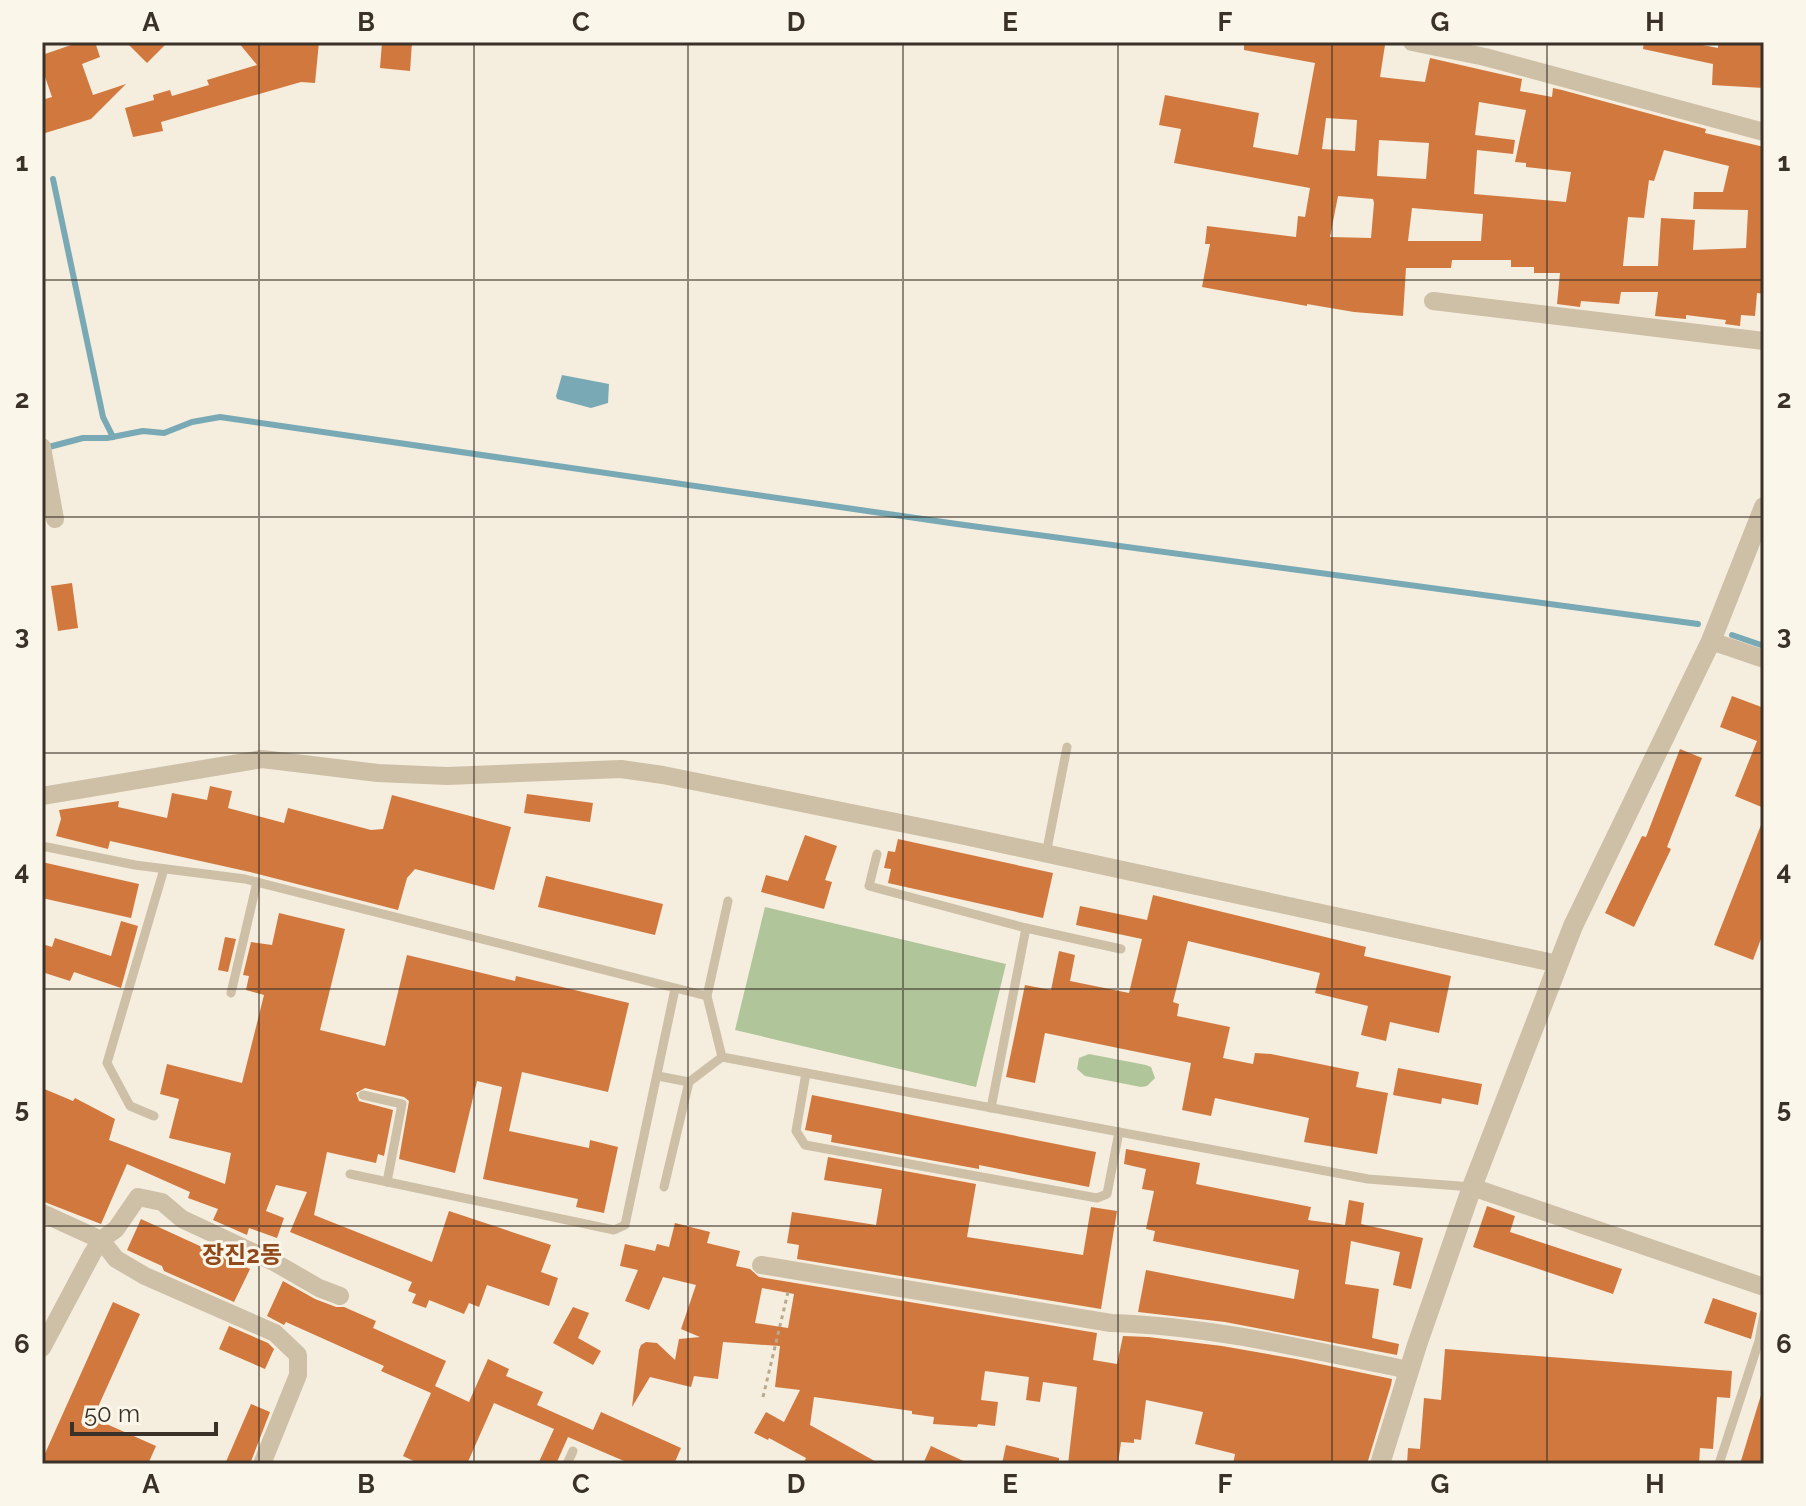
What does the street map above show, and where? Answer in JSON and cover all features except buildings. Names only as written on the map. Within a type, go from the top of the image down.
[{"type":"street","points":[[1412,42],[1485,57],[1764,132]]},
{"type":"street","points":[[1433,301],[1764,341]]},
{"type":"street","points":[[43,450],[55,519]]},
{"type":"street","points":[[1380,1464],[1472,1187],[1558,964],[1711,641],[1764,507]]},
{"type":"street","points":[[1711,641],[1764,659]]},
{"type":"street","points":[[42,796],[262,759],[378,773],[447,776],[621,769],[1046,854],[1558,964]]},
{"type":"street","points":[[1472,1187],[1764,1287]]},
{"type":"street","points":[[42,1348],[101,1240],[116,1229],[138,1197],[162,1202],[182,1219],[340,1296]]},
{"type":"street","points":[[42,1213],[101,1240],[116,1259],[135,1270],[275,1333],[298,1355],[298,1375],[262,1464]]},
{"type":"street","points":[[761,1265],[1111,1323],[1226,1333],[1409,1370]]},
{"type":"lane","points":[[1046,854],[1067,747]]},
{"type":"lane","points":[[42,846],[164,869],[257,882],[707,996]]},
{"type":"lane","points":[[877,854],[869,886],[1026,928],[1121,949]]},
{"type":"lane","points":[[154,1116],[130,1106],[107,1063],[164,869]]},
{"type":"lane","points":[[231,993],[257,882]]},
{"type":"lane","points":[[722,1057],[707,996],[728,901]]},
{"type":"lane","points":[[991,1108],[1026,928]]},
{"type":"lane","points":[[350,1174],[614,1230],[625,1225],[675,989]]},
{"type":"lane","points":[[664,1187],[689,1082],[722,1057],[1368,1179],[1472,1187]]},
{"type":"lane","points":[[806,1073],[796,1131],[805,1145],[1097,1198],[1107,1194],[1119,1132]]},
{"type":"lane","points":[[658,1076],[689,1082]]},
{"type":"lane","points":[[363,1095],[402,1104],[387,1182]]},
{"type":"lane","points":[[1719,1464],[1759,1341],[1764,1314]]},
{"type":"lane","points":[[567,1464],[573,1451]]},
{"type":"path","points":[[763,1397],[793,1270]]},
{"type":"green space","points":[[765,907],[1006,964],[976,1087],[735,1030]]},
{"type":"green space","points":[[1089,1054],[1146,1065],[1151,1067],[1155,1078],[1147,1086],[1141,1087],[1085,1076],[1077,1069],[1079,1058]]},
{"type":"water","points":[[562,375],[609,384],[608,403],[591,408],[557,399]]},
{"type":"waterway","points":[[53,179],[103,417],[113,437]]},
{"type":"waterway","points":[[45,448],[83,438],[107,438],[143,431],[164,433],[192,422],[220,417],[957,524],[1698,624]]},
{"type":"waterway","points":[[1732,635],[1764,646]]},
{"type":"district","name":"장진2동","points":[[242,1255]]}]
